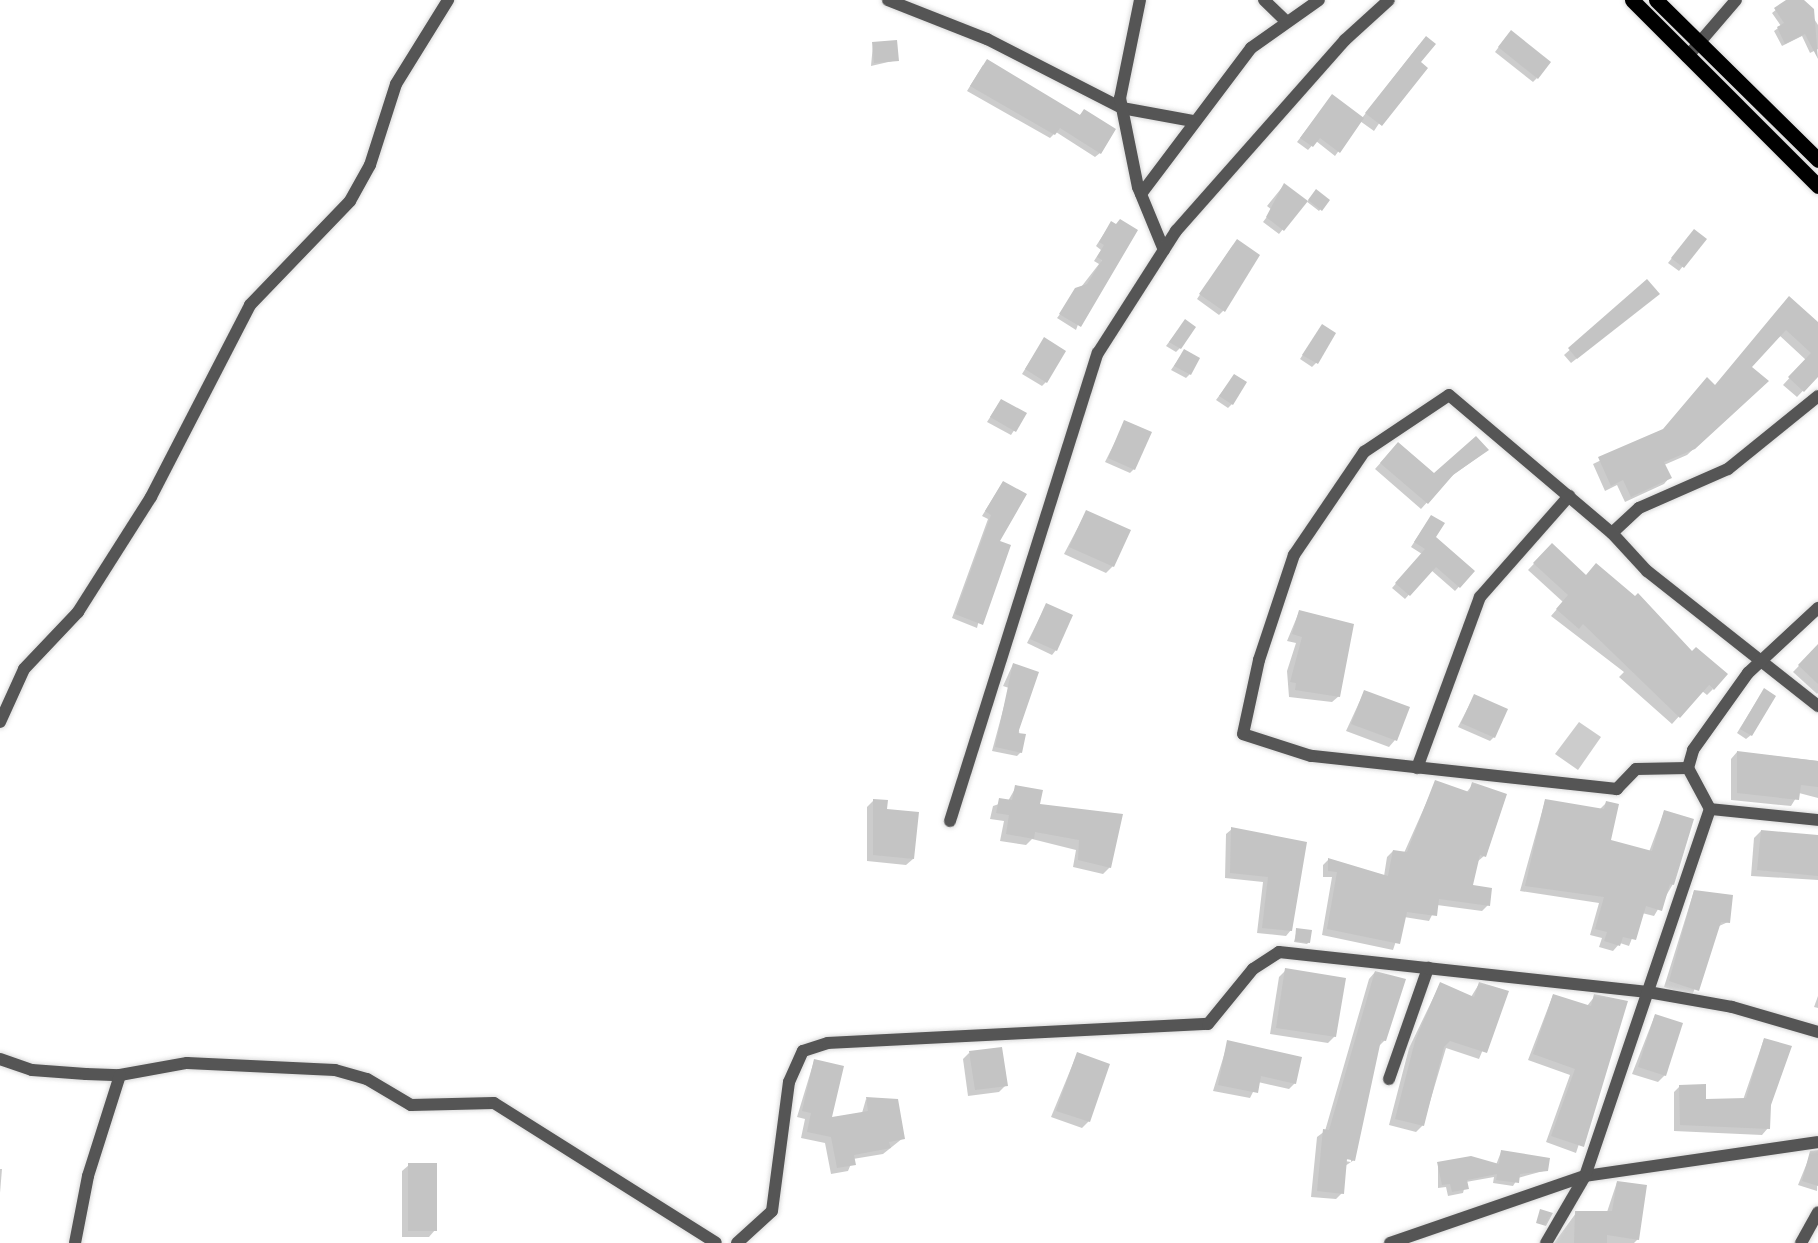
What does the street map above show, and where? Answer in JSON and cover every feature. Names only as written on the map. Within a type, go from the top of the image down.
[{"type":"main road","points":[[1632,0],[1818,186]]},
{"type":"main road","points":[[1656,0],[1818,160]]},
{"type":"street","points":[[0,722],[24,669],[78,612],[151,497],[250,305],[350,201],[370,165],[396,84],[448,0]]},
{"type":"street","points":[[888,0],[987,39],[1122,108],[1193,121]]},
{"type":"street","points":[[1140,0],[1121,78],[1122,108],[1141,194],[1164,250]]},
{"type":"street","points":[[1264,0],[1285,20]]},
{"type":"street","points":[[1141,194],[1193,121],[1251,48],[1285,20],[1319,0]]},
{"type":"street","points":[[950,822],[1098,353],[1164,250],[1346,40],[1389,0]]},
{"type":"street","points":[[1688,57],[1736,0]]},
{"type":"street","points":[[1689,768],[1636,769],[1617,789],[1311,756],[1243,734],[1259,660],[1294,555],[1364,453],[1449,394],[1611,533],[1647,571],[1764,659],[1818,706]]},
{"type":"street","points":[[1611,533],[1639,508],[1728,469],[1818,396]]},
{"type":"street","points":[[1417,768],[1480,597],[1569,496]]},
{"type":"street","points":[[1546,1243],[1585,1176],[1710,808],[1689,768],[1703,731],[1764,659],[1818,608]]},
{"type":"street","points":[[1710,808],[1818,820]]},
{"type":"street","points":[[737,1243],[772,1211],[789,1082],[803,1051],[828,1043],[1208,1024],[1254,969],[1279,952],[1648,992],[1732,1007],[1818,1032]]},
{"type":"street","points":[[1389,1079],[1428,968]]},
{"type":"street","points":[[0,1059],[32,1070],[120,1075],[187,1064],[335,1070],[362,1076],[411,1105],[494,1103],[716,1243]]},
{"type":"street","points":[[75,1243],[88,1176],[120,1075]]},
{"type":"street","points":[[1390,1243],[1585,1176],[1818,1142]]},
{"type":"street","points":[[1801,1243],[1818,1212]]},
{"type":"building","points":[[1786,0],[1804,0],[1814,9],[1818,59],[1805,34],[1785,44],[1777,27],[1784,23],[1774,8]]},
{"type":"building","points":[[1511,30],[1551,62],[1538,79],[1498,47]]},
{"type":"building","points":[[1426,36],[1436,44],[1421,62],[1428,68],[1382,126],[1365,113]]},
{"type":"building","points":[[897,40],[899,61],[874,63],[872,42]]},
{"type":"building","points":[[987,59],[1080,115],[1084,109],[1116,129],[1101,154],[1060,128],[1055,135],[970,86]]},
{"type":"building","points":[[1332,94],[1364,118],[1340,153],[1320,138],[1313,147],[1300,138]]},
{"type":"building","points":[[1284,183],[1308,201],[1284,231],[1266,217]]},
{"type":"building","points":[[1316,189],[1330,200],[1322,211],[1308,200]]},
{"type":"building","points":[[1120,219],[1138,230],[1081,327],[1059,314],[1075,288],[1087,284],[1102,260],[1097,257],[1104,245],[1099,242],[1111,221],[1116,224]]},
{"type":"building","points":[[1694,229],[1707,239],[1684,268],[1671,258]]},
{"type":"building","points":[[1237,239],[1260,255],[1225,312],[1199,294]]},
{"type":"building","points":[[1647,279],[1660,294],[1577,359],[1568,348]]},
{"type":"building","points":[[1789,296],[1818,322],[1818,377],[1804,392],[1788,377],[1811,353],[1786,330],[1752,367],[1769,381],[1695,449],[1664,462],[1672,478],[1631,497],[1623,480],[1611,486],[1598,457],[1663,429],[1707,377],[1715,385]]},
{"type":"building","points":[[1185,319],[1196,327],[1181,349],[1169,342]]},
{"type":"building","points":[[1322,324],[1336,333],[1318,364],[1302,355]]},
{"type":"building","points":[[1044,337],[1066,351],[1047,383],[1025,369]]},
{"type":"building","points":[[1184,349],[1200,358],[1191,375],[1174,366]]},
{"type":"building","points":[[1234,374],[1247,382],[1233,405],[1219,396]]},
{"type":"building","points":[[1001,399],[1027,413],[1016,432],[990,417]]},
{"type":"building","points":[[1124,420],[1152,432],[1135,470],[1108,458]]},
{"type":"building","points":[[1476,436],[1489,450],[1454,474],[1428,504],[1380,463],[1398,442],[1434,473]]},
{"type":"building","points":[[1003,481],[1027,494],[1000,541],[1011,545],[983,625],[955,614],[991,515],[985,511]]},
{"type":"building","points":[[1086,510],[1131,530],[1114,567],[1069,547]]},
{"type":"building","points":[[1431,515],[1445,523],[1436,537],[1475,571],[1460,588],[1436,567],[1410,596],[1395,583],[1425,549],[1414,542]]},
{"type":"building","points":[[1552,543],[1586,575],[1596,563],[1635,596],[1638,593],[1692,651],[1696,647],[1728,674],[1714,690],[1709,685],[1680,718],[1583,624],[1579,629],[1556,609],[1568,595],[1533,563]]},
{"type":"building","points":[[1046,603],[1073,615],[1057,651],[1030,639]]},
{"type":"building","points":[[1299,610],[1354,624],[1340,697],[1295,690],[1296,683],[1290,682],[1302,637],[1292,634]]},
{"type":"building","points":[[1818,644],[1818,684],[1798,665]]},
{"type":"building","points":[[1013,663],[1039,672],[1018,733],[1026,734],[1022,753],[995,747]]},
{"type":"building","points":[[1764,688],[1776,696],[1752,736],[1740,729]]},
{"type":"building","points":[[1364,690],[1410,707],[1397,741],[1351,724]]},
{"type":"building","points":[[1474,694],[1508,709],[1495,738],[1461,723]]},
{"type":"building","points":[[1737,751],[1818,761],[1818,787],[1801,785],[1799,800],[1737,793]]},
{"type":"building","points":[[1435,780],[1469,792],[1472,782],[1507,794],[1486,857],[1480,855],[1473,885],[1492,888],[1490,906],[1439,899],[1437,916],[1407,912],[1400,944],[1327,929],[1337,872],[1328,871],[1328,858],[1388,876],[1393,850],[1407,852]]},
{"type":"building","points":[[1015,785],[1043,790],[1040,804],[1123,814],[1111,868],[1078,860],[1079,840],[1035,832],[1034,839],[1006,834],[1009,815],[996,813],[999,798],[1012,800]]},
{"type":"building","points":[[873,799],[888,800],[887,809],[919,812],[914,859],[873,855]]},
{"type":"building","points":[[1545,799],[1604,809],[1606,801],[1619,804],[1611,840],[1652,851],[1664,810],[1694,819],[1674,885],[1670,884],[1662,911],[1646,906],[1636,940],[1623,937],[1620,946],[1604,941],[1607,932],[1595,929],[1604,897],[1525,886]]},
{"type":"building","points":[[1231,827],[1307,842],[1292,931],[1262,928],[1268,877],[1230,873]]},
{"type":"building","points":[[1761,830],[1818,835],[1818,876],[1757,870]]},
{"type":"building","points":[[1694,890],[1733,895],[1730,923],[1721,922],[1699,991],[1669,981]]},
{"type":"building","points":[[1296,928],[1312,930],[1310,943],[1295,941]]},
{"type":"building","points":[[1285,968],[1346,978],[1336,1037],[1276,1028]]},
{"type":"building","points":[[1375,971],[1406,979],[1386,1041],[1381,1040],[1355,1161],[1347,1159],[1344,1194],[1317,1191],[1323,1129],[1329,1130]]},
{"type":"building","points":[[1440,982],[1474,997],[1479,982],[1509,991],[1487,1053],[1450,1041],[1444,1047],[1424,1126],[1395,1119],[1415,1041]]},
{"type":"building","points":[[1553,994],[1591,1006],[1594,994],[1628,1001],[1584,1147],[1551,1136],[1575,1069],[1533,1054]]},
{"type":"building","points":[[1655,1014],[1683,1023],[1666,1076],[1638,1067]]},
{"type":"building","points":[[1764,1038],[1792,1046],[1771,1105],[1770,1129],[1680,1125],[1679,1085],[1706,1084],[1706,1099],[1746,1098]]},
{"type":"building","points":[[1227,1040],[1302,1057],[1296,1084],[1261,1076],[1258,1093],[1218,1085]]},
{"type":"building","points":[[1002,1047],[1008,1086],[975,1090],[969,1051]]},
{"type":"building","points":[[1077,1052],[1110,1064],[1090,1122],[1056,1111]]},
{"type":"building","points":[[814,1059],[844,1066],[832,1117],[868,1111],[866,1097],[898,1099],[905,1139],[889,1142],[891,1148],[854,1155],[856,1165],[837,1168],[831,1137],[807,1132],[811,1113],[802,1111]]},
{"type":"building","points":[[1501,1150],[1550,1158],[1548,1171],[1520,1174],[1519,1183],[1496,1180],[1497,1174],[1467,1180],[1469,1189],[1452,1192],[1450,1184],[1442,1185],[1437,1162],[1471,1156],[1499,1164]]},
{"type":"building","points":[[1818,1150],[1818,1186],[1802,1181],[1810,1151]]},
{"type":"building","points":[[408,1163],[437,1163],[437,1231],[408,1231]]},
{"type":"building","points":[[1617,1181],[1647,1185],[1639,1240],[1607,1235],[1607,1243],[1574,1243],[1575,1211],[1612,1211]]},
{"type":"building","points":[[1540,1209],[1553,1213],[1546,1226],[1536,1223]]}]
